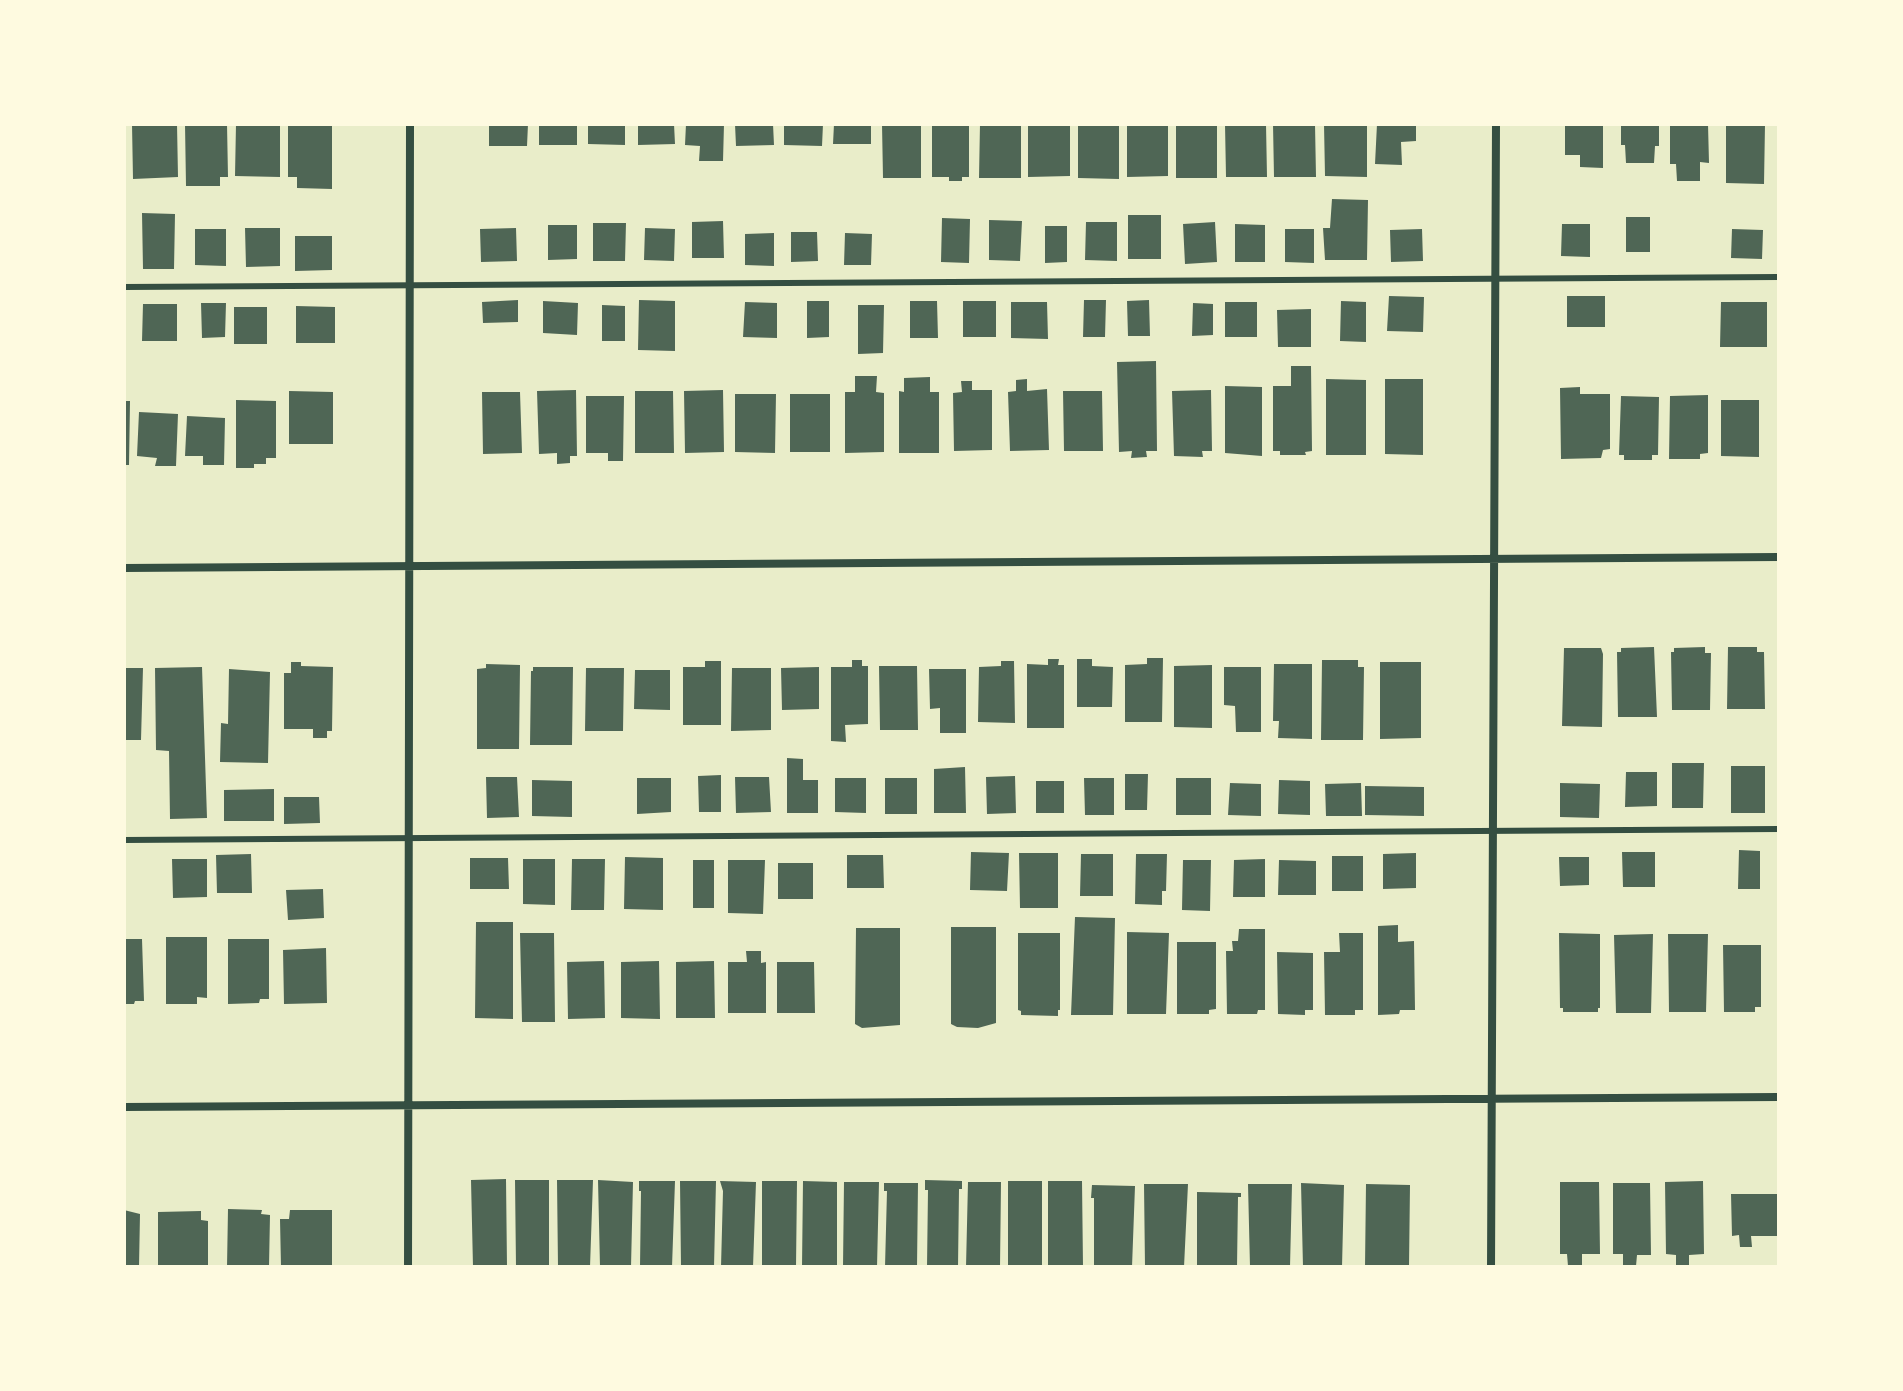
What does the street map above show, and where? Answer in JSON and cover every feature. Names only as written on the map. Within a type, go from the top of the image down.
[{"type":"street","points":[[408,1267],[410,124]]},
{"type":"street","points":[[1491,1267],[1496,124]]},
{"type":"street","points":[[124,568],[1779,557]]},
{"type":"street","points":[[124,1107],[1779,1097]]},
{"type":"lane","points":[[124,287],[1779,277]]},
{"type":"lane","points":[[124,840],[1779,829]]},
{"type":"building","points":[[132,124],[177,124],[178,177],[133,179]]},
{"type":"building","points":[[185,124],[227,124],[228,177],[220,177],[220,186],[186,186]]},
{"type":"building","points":[[236,124],[280,124],[280,177],[235,176]]},
{"type":"building","points":[[288,124],[332,124],[332,189],[297,188],[297,177],[288,177]]},
{"type":"building","points":[[489,124],[528,124],[527,146],[489,146]]},
{"type":"building","points":[[539,124],[577,124],[577,145],[539,145]]},
{"type":"building","points":[[588,124],[625,124],[625,145],[588,144]]},
{"type":"building","points":[[638,124],[674,124],[675,144],[638,145]]},
{"type":"building","points":[[686,124],[724,124],[723,161],[699,161],[700,146],[685,145]]},
{"type":"building","points":[[735,124],[773,124],[774,145],[736,146]]},
{"type":"building","points":[[784,124],[823,124],[822,146],[784,145]]},
{"type":"building","points":[[834,124],[871,124],[871,144],[833,144]]},
{"type":"building","points":[[882,124],[921,124],[921,178],[883,178]]},
{"type":"building","points":[[932,124],[969,124],[969,177],[962,177],[962,181],[949,181],[949,177],[932,177]]},
{"type":"building","points":[[980,124],[1021,124],[1021,178],[979,178]]},
{"type":"building","points":[[1028,124],[1070,124],[1070,176],[1028,177]]},
{"type":"building","points":[[1078,124],[1119,124],[1119,179],[1078,178]]},
{"type":"building","points":[[1127,124],[1168,124],[1168,176],[1127,177]]},
{"type":"building","points":[[1176,124],[1217,124],[1217,178],[1176,178]]},
{"type":"building","points":[[1225,124],[1266,124],[1267,177],[1226,177]]},
{"type":"building","points":[[1273,124],[1315,124],[1316,177],[1274,177]]},
{"type":"building","points":[[1324,124],[1367,124],[1367,177],[1325,176]]},
{"type":"building","points":[[1377,124],[1416,124],[1416,141],[1401,142],[1402,165],[1375,164]]},
{"type":"building","points":[[1565,124],[1603,124],[1603,168],[1580,167],[1580,155],[1565,155]]},
{"type":"building","points":[[1621,124],[1659,124],[1659,146],[1655,146],[1654,163],[1626,163],[1625,145],[1621,145]]},
{"type":"building","points":[[1670,124],[1708,124],[1709,163],[1700,162],[1700,181],[1677,181],[1676,164],[1670,164]]},
{"type":"building","points":[[1726,124],[1765,124],[1764,184],[1726,183]]},
{"type":"building","points":[[1332,199],[1368,200],[1367,260],[1325,260],[1323,228],[1330,228]]},
{"type":"building","points":[[142,213],[175,214],[174,269],[143,269]]},
{"type":"building","points":[[1128,215],[1161,215],[1161,259],[1128,259]]},
{"type":"building","points":[[1626,217],[1650,217],[1650,252],[1626,252]]},
{"type":"building","points":[[942,218],[970,219],[969,263],[941,262]]},
{"type":"building","points":[[989,220],[1022,221],[1020,261],[989,260]]},
{"type":"building","points":[[723,221],[724,258],[692,258],[692,222]]},
{"type":"building","points":[[1086,222],[1117,222],[1117,261],[1085,260]]},
{"type":"building","points":[[1215,222],[1217,262],[1185,264],[1183,224]]},
{"type":"building","points":[[593,223],[626,223],[625,261],[593,261]]},
{"type":"building","points":[[1235,224],[1265,225],[1265,262],[1235,262]]},
{"type":"building","points":[[1562,224],[1590,224],[1590,257],[1561,256]]},
{"type":"building","points":[[548,225],[577,225],[577,259],[548,260]]},
{"type":"building","points":[[1045,226],[1067,226],[1067,262],[1045,263]]},
{"type":"building","points":[[245,228],[280,228],[280,266],[246,267]]},
{"type":"building","points":[[516,228],[517,261],[481,262],[480,229]]},
{"type":"building","points":[[645,228],[675,229],[674,261],[644,260]]},
{"type":"building","points":[[195,229],[226,229],[226,266],[195,265]]},
{"type":"building","points":[[1285,229],[1314,229],[1314,263],[1285,262]]},
{"type":"building","points":[[1422,229],[1423,261],[1391,262],[1390,230]]},
{"type":"building","points":[[1732,229],[1763,230],[1762,259],[1731,258]]},
{"type":"building","points":[[791,232],[817,232],[818,261],[791,262]]},
{"type":"building","points":[[774,233],[774,266],[745,265],[745,234]]},
{"type":"building","points":[[845,233],[872,234],[871,265],[844,265]]},
{"type":"building","points":[[295,236],[332,236],[332,270],[295,271]]},
{"type":"building","points":[[1389,296],[1424,297],[1423,332],[1387,331]]},
{"type":"building","points":[[1567,296],[1605,296],[1605,327],[1567,327]]},
{"type":"building","points":[[518,300],[518,322],[483,323],[482,302]]},
{"type":"building","points":[[639,300],[675,301],[675,351],[638,350]]},
{"type":"building","points":[[1084,300],[1106,300],[1105,337],[1083,337]]},
{"type":"building","points":[[1149,300],[1150,336],[1128,336],[1127,301]]},
{"type":"building","points":[[543,301],[578,303],[577,335],[543,333]]},
{"type":"building","points":[[807,301],[829,301],[829,337],[807,338]]},
{"type":"building","points":[[910,301],[937,301],[938,338],[910,338]]},
{"type":"building","points":[[963,301],[996,301],[996,337],[963,337]]},
{"type":"building","points":[[1341,301],[1366,302],[1366,342],[1340,341]]},
{"type":"building","points":[[745,302],[777,303],[777,338],[743,337]]},
{"type":"building","points":[[1011,302],[1047,302],[1048,339],[1011,338]]},
{"type":"building","points":[[1225,302],[1257,302],[1257,337],[1225,337]]},
{"type":"building","points":[[1721,302],[1767,302],[1767,347],[1720,347]]},
{"type":"building","points":[[201,303],[226,303],[225,337],[202,338]]},
{"type":"building","points":[[1193,303],[1213,304],[1213,335],[1192,336]]},
{"type":"building","points":[[143,304],[177,304],[177,341],[142,341]]},
{"type":"building","points":[[602,305],[625,306],[625,341],[602,341]]},
{"type":"building","points":[[858,305],[884,305],[883,353],[858,354]]},
{"type":"building","points":[[296,306],[335,307],[335,343],[296,343]]},
{"type":"building","points":[[234,307],[267,307],[267,344],[234,344]]},
{"type":"building","points":[[1311,309],[1311,347],[1278,347],[1277,310]]},
{"type":"building","points":[[1156,361],[1157,451],[1146,451],[1147,457],[1131,458],[1132,451],[1119,452],[1117,362]]},
{"type":"building","points":[[1291,366],[1311,366],[1312,451],[1305,452],[1306,455],[1280,455],[1280,451],[1273,451],[1273,386],[1291,386]]},
{"type":"building","points":[[855,376],[877,376],[876,392],[884,393],[884,452],[845,453],[845,392],[855,392]]},
{"type":"building","points":[[930,377],[930,392],[939,392],[939,453],[899,453],[899,391],[904,392],[904,378]]},
{"type":"building","points":[[1027,379],[1027,391],[1047,389],[1049,450],[1010,451],[1008,392],[1016,391],[1016,380]]},
{"type":"building","points":[[1326,379],[1366,380],[1366,455],[1326,455]]},
{"type":"building","points":[[1385,379],[1423,379],[1423,455],[1385,454]]},
{"type":"building","points":[[961,381],[972,381],[972,390],[992,390],[992,450],[954,451],[953,393],[962,392]]},
{"type":"building","points":[[1225,386],[1262,387],[1262,456],[1225,453]]},
{"type":"building","points":[[1580,387],[1580,394],[1610,394],[1610,449],[1603,450],[1601,458],[1561,459],[1560,388]]},
{"type":"building","points":[[576,390],[577,456],[570,456],[570,463],[557,464],[557,453],[539,454],[537,391]]},
{"type":"building","points":[[723,390],[724,452],[685,453],[684,391]]},
{"type":"building","points":[[1211,390],[1212,451],[1202,451],[1203,457],[1174,456],[1172,391]]},
{"type":"building","points":[[289,391],[333,392],[333,444],[289,444]]},
{"type":"building","points":[[635,391],[673,391],[674,453],[635,453]]},
{"type":"building","points":[[1063,391],[1102,391],[1103,451],[1064,451]]},
{"type":"building","points":[[482,392],[520,392],[522,453],[483,454]]},
{"type":"building","points":[[735,394],[776,394],[775,453],[735,452]]},
{"type":"building","points":[[790,394],[830,394],[830,452],[790,452]]},
{"type":"building","points":[[1708,395],[1708,453],[1700,454],[1700,459],[1669,459],[1670,396]]},
{"type":"building","points":[[586,396],[624,396],[623,461],[608,461],[608,453],[586,453]]},
{"type":"building","points":[[1621,396],[1659,397],[1658,455],[1652,455],[1652,460],[1624,460],[1624,455],[1619,455]]},
{"type":"building","points":[[236,400],[276,401],[276,458],[266,458],[266,464],[236,468]]},
{"type":"building","points":[[1721,400],[1759,400],[1759,457],[1721,456]]},
{"type":"building","points":[[124,401],[130,401],[129,465],[124,465]]},
{"type":"building","points":[[139,412],[178,414],[176,466],[155,466],[157,458],[137,456]]},
{"type":"building","points":[[187,416],[225,418],[224,465],[203,465],[203,456],[185,456]]},
{"type":"building","points":[[1654,647],[1657,717],[1618,717],[1617,652],[1621,652],[1621,648]]},
{"type":"building","points":[[1705,647],[1705,653],[1711,653],[1710,710],[1672,710],[1671,652],[1674,648]]},
{"type":"building","points":[[1728,647],[1757,647],[1757,652],[1764,652],[1765,709],[1727,709]]},
{"type":"building","points":[[1564,648],[1601,648],[1602,727],[1562,726]]},
{"type":"building","points":[[1147,658],[1163,658],[1162,722],[1125,722],[1125,665],[1147,664]]},
{"type":"building","points":[[1048,659],[1059,659],[1058,665],[1064,665],[1064,728],[1027,728],[1027,664],[1048,665]]},
{"type":"building","points":[[1077,659],[1092,659],[1092,666],[1113,667],[1112,707],[1077,707]]},
{"type":"building","points":[[852,660],[862,660],[862,666],[868,666],[868,724],[845,725],[846,742],[831,741],[831,667],[852,667]]},
{"type":"building","points":[[1322,660],[1358,660],[1358,667],[1364,667],[1363,740],[1321,740]]},
{"type":"building","points":[[705,661],[721,661],[721,725],[683,725],[683,667],[705,667]]},
{"type":"building","points":[[1001,661],[1014,661],[1015,723],[978,722],[979,667],[1001,666]]},
{"type":"building","points":[[291,662],[301,662],[301,666],[333,667],[332,731],[327,731],[327,738],[313,738],[313,729],[284,729],[284,673],[291,673]]},
{"type":"building","points":[[1380,662],[1421,662],[1421,738],[1380,739]]},
{"type":"building","points":[[486,664],[520,665],[519,749],[477,749],[477,669],[486,668]]},
{"type":"building","points":[[1274,664],[1312,664],[1312,739],[1278,738],[1279,721],[1273,721]]},
{"type":"building","points":[[1212,665],[1212,728],[1174,727],[1174,666]]},
{"type":"building","points":[[879,666],[917,666],[918,730],[880,730]]},
{"type":"building","points":[[202,667],[207,818],[170,819],[169,751],[156,750],[155,668]]},
{"type":"building","points":[[533,667],[573,667],[572,745],[530,745]]},
{"type":"building","points":[[819,667],[819,709],[782,710],[781,668]]},
{"type":"building","points":[[1224,667],[1261,667],[1261,732],[1236,732],[1235,706],[1224,705]]},
{"type":"building","points":[[124,668],[143,668],[141,740],[124,740]]},
{"type":"building","points":[[586,668],[624,668],[623,731],[585,731]]},
{"type":"building","points":[[732,668],[771,668],[771,730],[731,731]]},
{"type":"building","points":[[229,669],[270,672],[268,763],[220,762],[221,723],[228,724]]},
{"type":"building","points":[[929,669],[966,669],[966,733],[940,733],[940,708],[930,709]]},
{"type":"building","points":[[635,670],[670,670],[670,710],[634,709]]},
{"type":"building","points":[[787,758],[803,759],[803,780],[818,780],[818,813],[787,813]]},
{"type":"building","points":[[1672,763],[1704,763],[1703,808],[1672,808]]},
{"type":"building","points":[[1731,766],[1765,766],[1765,813],[1731,813]]},
{"type":"building","points":[[965,767],[966,813],[934,813],[934,769]]},
{"type":"building","points":[[1626,772],[1657,772],[1657,806],[1625,807]]},
{"type":"building","points":[[1125,774],[1148,774],[1147,810],[1125,810]]},
{"type":"building","points":[[721,775],[721,812],[699,812],[698,776]]},
{"type":"building","points":[[1015,776],[1016,813],[987,814],[986,777]]},
{"type":"building","points":[[486,777],[517,777],[519,817],[487,818]]},
{"type":"building","points":[[735,777],[769,777],[771,812],[736,813]]},
{"type":"building","points":[[637,778],[671,778],[671,812],[637,814]]},
{"type":"building","points":[[835,778],[866,778],[866,813],[835,812]]},
{"type":"building","points":[[885,778],[917,778],[917,814],[885,814]]},
{"type":"building","points":[[1084,778],[1114,778],[1114,815],[1085,815]]},
{"type":"building","points":[[1176,778],[1211,778],[1211,815],[1176,815]]},
{"type":"building","points":[[532,780],[572,781],[572,817],[532,816]]},
{"type":"building","points":[[1279,780],[1310,781],[1310,815],[1278,814]]},
{"type":"building","points":[[1036,781],[1064,781],[1064,813],[1036,813]]},
{"type":"building","points":[[1230,783],[1261,784],[1261,816],[1228,815]]},
{"type":"building","points":[[1361,783],[1362,816],[1326,816],[1325,784]]},
{"type":"building","points":[[1560,783],[1600,784],[1599,818],[1560,817]]},
{"type":"building","points":[[1365,786],[1424,787],[1424,816],[1365,815]]},
{"type":"building","points":[[274,789],[274,821],[224,821],[224,790]]},
{"type":"building","points":[[284,797],[319,797],[320,823],[284,824]]},
{"type":"building","points":[[1739,850],[1760,851],[1760,889],[1738,889]]},
{"type":"building","points":[[971,852],[1009,853],[1007,891],[970,890]]},
{"type":"building","points":[[1622,852],[1655,852],[1655,887],[1623,887]]},
{"type":"building","points":[[1019,853],[1058,853],[1058,908],[1020,908]]},
{"type":"building","points":[[1416,853],[1416,888],[1383,889],[1383,854]]},
{"type":"building","points":[[251,854],[252,893],[217,893],[216,855]]},
{"type":"building","points":[[1081,854],[1113,854],[1113,896],[1080,896]]},
{"type":"building","points":[[1136,854],[1167,854],[1166,891],[1162,891],[1162,905],[1135,904]]},
{"type":"building","points":[[847,855],[883,855],[884,888],[847,888]]},
{"type":"building","points":[[1332,856],[1363,856],[1363,891],[1332,891]]},
{"type":"building","points":[[625,857],[663,858],[663,910],[624,909]]},
{"type":"building","points":[[1559,857],[1589,857],[1589,885],[1560,886]]},
{"type":"building","points":[[470,858],[508,858],[509,889],[470,889]]},
{"type":"building","points":[[172,859],[207,859],[207,897],[173,898]]},
{"type":"building","points":[[523,859],[555,859],[555,905],[523,904]]},
{"type":"building","points":[[572,859],[605,859],[604,910],[571,910]]},
{"type":"building","points":[[1265,859],[1265,897],[1233,897],[1234,860]]},
{"type":"building","points":[[693,860],[714,860],[714,908],[693,908]]},
{"type":"building","points":[[728,860],[765,860],[763,914],[728,913]]},
{"type":"building","points":[[1183,860],[1211,860],[1210,911],[1182,910]]},
{"type":"building","points":[[1279,860],[1316,861],[1316,895],[1278,895]]},
{"type":"building","points":[[778,863],[813,863],[813,899],[778,899]]},
{"type":"building","points":[[323,889],[324,918],[288,920],[286,890]]},
{"type":"building","points":[[1075,917],[1115,918],[1113,1015],[1071,1015]]},
{"type":"building","points":[[476,922],[513,922],[513,1019],[475,1018]]},
{"type":"building","points":[[1398,925],[1398,942],[1414,941],[1415,1010],[1378,1015],[1378,926]]},
{"type":"building","points":[[951,927],[996,927],[996,1023],[978,1028],[951,1024]]},
{"type":"building","points":[[856,928],[900,928],[900,1025],[862,1028],[855,1024]]},
{"type":"building","points":[[1239,929],[1265,929],[1265,1010],[1258,1010],[1257,1014],[1227,1014],[1226,951],[1233,951],[1232,941],[1238,941]]},
{"type":"building","points":[[1127,932],[1169,933],[1166,1014],[1127,1014]]},
{"type":"building","points":[[520,933],[554,933],[555,1022],[522,1022]]},
{"type":"building","points":[[1018,933],[1060,933],[1058,1016],[1021,1015],[1018,1010]]},
{"type":"building","points":[[1339,933],[1363,933],[1363,1010],[1355,1010],[1355,1015],[1325,1015],[1324,952],[1340,952]]},
{"type":"building","points":[[1559,933],[1600,934],[1598,1012],[1563,1012],[1560,1008]]},
{"type":"building","points":[[1653,934],[1651,1013],[1616,1013],[1614,935]]},
{"type":"building","points":[[1668,934],[1708,934],[1706,1012],[1669,1012]]},
{"type":"building","points":[[166,937],[207,937],[207,998],[197,997],[197,1004],[166,1004]]},
{"type":"building","points":[[124,939],[142,939],[144,1001],[135,1001],[134,1004],[124,1004]]},
{"type":"building","points":[[228,939],[269,939],[269,999],[260,999],[259,1003],[228,1004]]},
{"type":"building","points":[[1177,942],[1216,942],[1216,1009],[1209,1010],[1209,1014],[1177,1014]]},
{"type":"building","points":[[1723,945],[1761,945],[1761,1007],[1755,1007],[1755,1012],[1724,1012]]},
{"type":"building","points":[[326,948],[327,1003],[284,1004],[283,950]]},
{"type":"building","points":[[746,951],[761,951],[761,963],[766,962],[766,1013],[728,1013],[728,962],[747,962]]},
{"type":"building","points":[[1277,952],[1313,953],[1313,1010],[1305,1010],[1305,1015],[1278,1014]]},
{"type":"building","points":[[604,961],[605,1018],[568,1019],[567,962]]},
{"type":"building","points":[[659,961],[660,1019],[621,1018],[621,962]]},
{"type":"building","points":[[714,961],[715,1018],[676,1018],[676,962]]},
{"type":"building","points":[[777,962],[814,962],[815,1013],[777,1013]]},
{"type":"building","points":[[506,1179],[507,1267],[473,1267],[471,1180]]},
{"type":"building","points":[[515,1180],[549,1180],[549,1267],[516,1267]]},
{"type":"building","points":[[557,1180],[593,1180],[590,1267],[558,1267]]},
{"type":"building","points":[[598,1180],[633,1182],[631,1267],[600,1267]]},
{"type":"building","points":[[925,1180],[962,1181],[962,1189],[959,1189],[958,1267],[927,1267],[928,1190],[925,1190]]},
{"type":"building","points":[[639,1181],[675,1181],[672,1267],[640,1267]]},
{"type":"building","points":[[680,1181],[716,1181],[714,1267],[681,1267]]},
{"type":"building","points":[[720,1181],[756,1182],[753,1267],[721,1267],[723,1191]]},
{"type":"building","points":[[762,1181],[797,1181],[796,1267],[762,1267]]},
{"type":"building","points":[[803,1181],[837,1182],[837,1267],[802,1267]]},
{"type":"building","points":[[1008,1181],[1042,1181],[1042,1267],[1008,1267]]},
{"type":"building","points":[[1048,1181],[1082,1181],[1083,1267],[1048,1267]]},
{"type":"building","points":[[1703,1181],[1704,1254],[1689,1255],[1689,1266],[1676,1266],[1676,1255],[1666,1254],[1665,1182]]},
{"type":"building","points":[[844,1182],[879,1182],[877,1267],[843,1267]]},
{"type":"building","points":[[968,1182],[1001,1182],[1000,1267],[966,1267]]},
{"type":"building","points":[[1560,1182],[1599,1182],[1600,1254],[1582,1254],[1582,1266],[1568,1266],[1567,1254],[1560,1254]]},
{"type":"building","points":[[884,1183],[918,1183],[917,1267],[885,1267],[887,1191],[884,1191]]},
{"type":"building","points":[[1301,1183],[1344,1185],[1342,1267],[1303,1267]]},
{"type":"building","points":[[1613,1183],[1650,1183],[1651,1255],[1637,1255],[1636,1266],[1623,1266],[1623,1254],[1613,1254]]},
{"type":"building","points":[[1144,1184],[1188,1184],[1184,1267],[1145,1267]]},
{"type":"building","points":[[1248,1184],[1292,1184],[1290,1267],[1250,1267]]},
{"type":"building","points":[[1366,1184],[1410,1185],[1409,1267],[1365,1267]]},
{"type":"building","points":[[1092,1185],[1135,1186],[1132,1267],[1094,1267]]},
{"type":"building","points":[[1197,1192],[1241,1193],[1238,1197],[1237,1267],[1197,1267]]},
{"type":"building","points":[[1731,1194],[1779,1194],[1779,1236],[1751,1236],[1752,1247],[1740,1247],[1739,1235],[1732,1236]]},
{"type":"building","points":[[228,1209],[262,1210],[261,1214],[270,1215],[269,1267],[227,1267]]},
{"type":"building","points":[[124,1210],[140,1214],[139,1267],[124,1267]]},
{"type":"building","points":[[290,1210],[332,1210],[332,1267],[281,1267],[280,1219],[289,1219]]},
{"type":"building","points":[[201,1211],[201,1220],[208,1221],[208,1267],[158,1267],[158,1212]]}]
